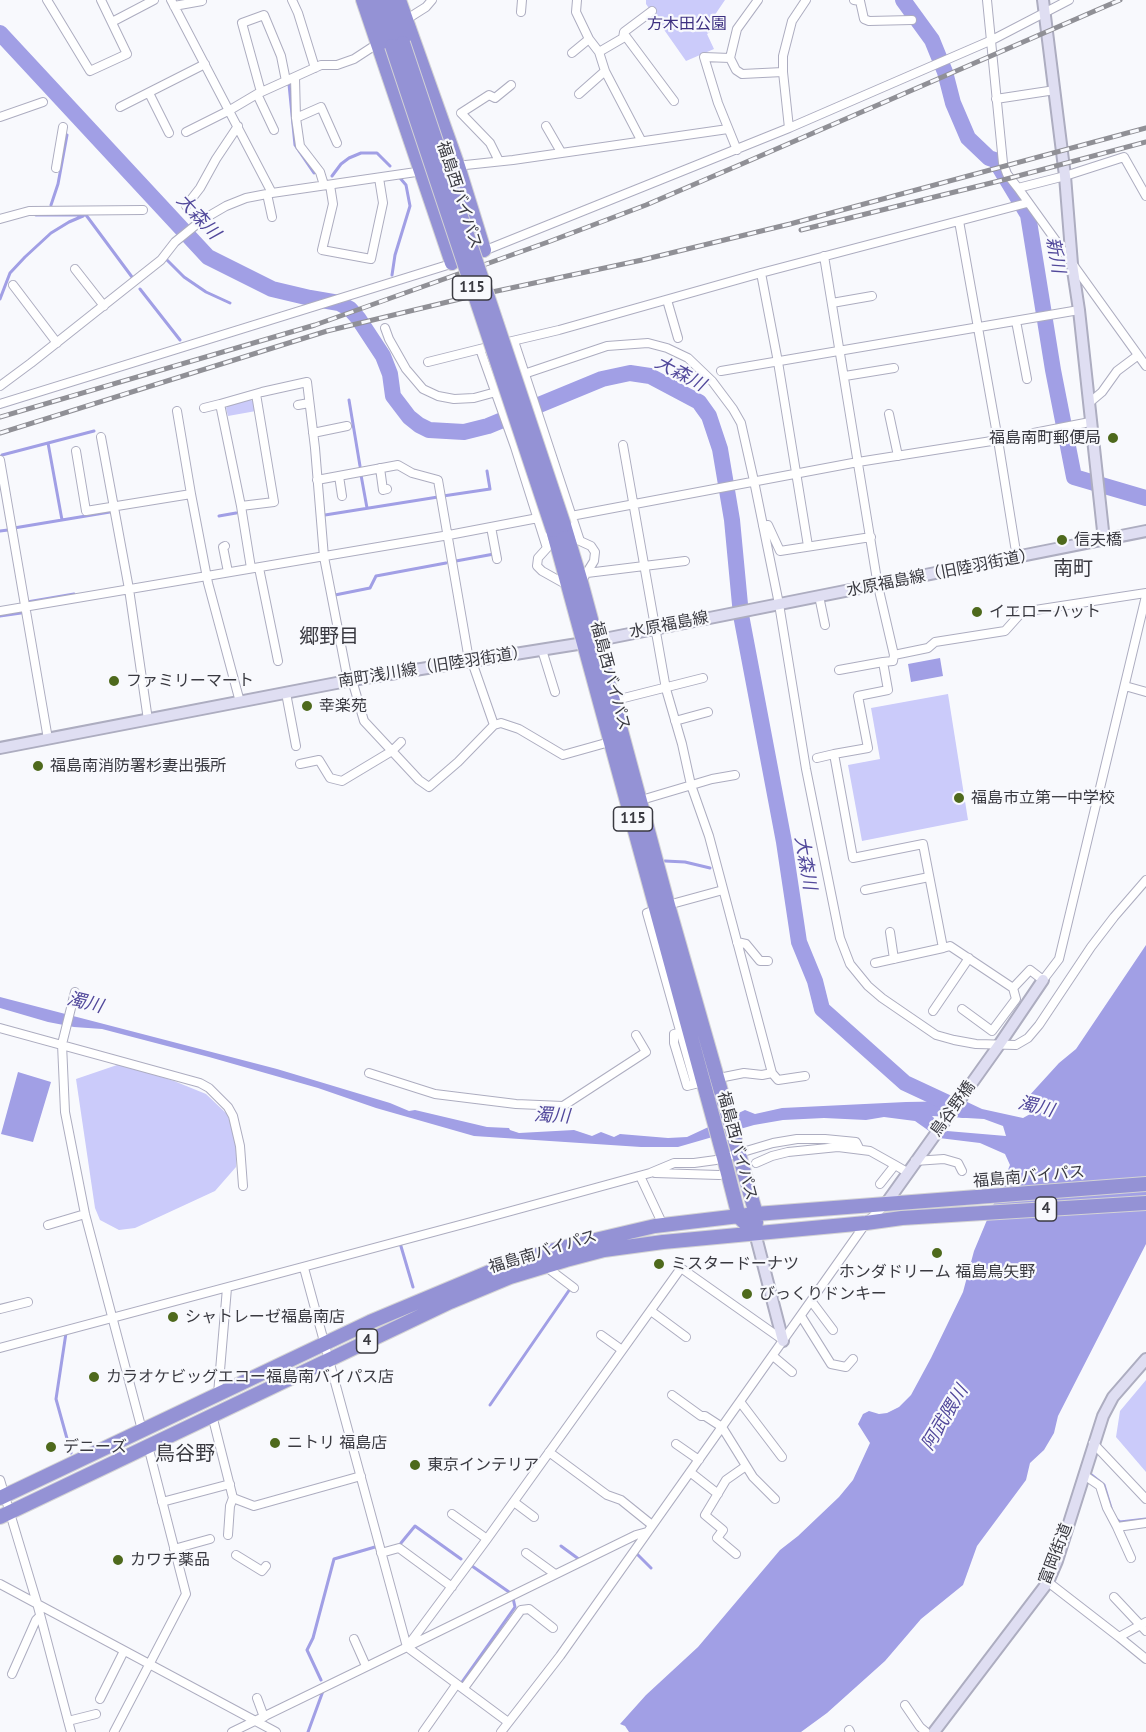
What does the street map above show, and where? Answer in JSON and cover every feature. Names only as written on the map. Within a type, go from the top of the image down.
[{"type":"highway","points":[[363,0],[454,263]]},
{"type":"highway","name":"福島西バイパス","points":[[376,0],[397,44],[563,524],[579,580],[590,641],[616,740],[717,1106],[724,1155],[738,1217],[755,1233]]},
{"type":"highway","name":"福島西バイパス","points":[[388,0],[397,44]]},
{"type":"highway","points":[[399,0],[482,251]]},
{"type":"highway","name":"福島西バイパス","points":[[590,641],[612,701],[616,740]]},
{"type":"highway","name":"福島西バイパス","points":[[717,1106],[738,1151],[756,1214],[755,1233]]},
{"type":"highway","name":"福島南バイパス","points":[[2,1497],[370,1322],[511,1263],[583,1242],[663,1225],[756,1214],[1146,1184]]},
{"type":"highway","name":"福島南バイパス","points":[[5,1515],[450,1302],[510,1277],[545,1266],[621,1247],[945,1214],[1146,1203]]},
{"type":"street","points":[[47,0],[90,70],[127,54],[101,0]]},
{"type":"street","points":[[112,22],[154,0]]},
{"type":"street","points":[[292,0],[315,68]]},
{"type":"street","points":[[407,20],[432,0]]},
{"type":"street","points":[[521,12],[522,0]]},
{"type":"street","points":[[577,0],[576,12],[589,39],[599,52],[605,71],[641,140]]},
{"type":"street","points":[[758,0],[737,29],[730,58],[736,70],[741,74],[783,72]]},
{"type":"street","points":[[789,128],[783,56],[792,21],[806,0]]},
{"type":"street","points":[[854,0],[860,1],[864,19],[868,21],[912,20]]},
{"type":"street","points":[[987,0],[1003,163],[1007,174],[1146,366]]},
{"type":"street","points":[[1042,0],[1065,176],[1072,264],[1104,540]]},
{"type":"street","points":[[482,251],[789,128],[992,40],[1069,0]]},
{"type":"street","points":[[202,1],[173,3],[230,110],[270,193],[272,217]]},
{"type":"street","points":[[599,52],[623,38],[624,34],[652,11]]},
{"type":"street","points":[[274,130],[259,93],[242,23],[264,15],[280,56],[286,81]]},
{"type":"street","points":[[624,34],[674,102]]},
{"type":"street","points":[[572,53],[589,39]]},
{"type":"street","points":[[186,132],[259,93],[321,65],[337,65],[354,59],[377,44]]},
{"type":"street","points":[[730,58],[704,57],[737,150]]},
{"type":"street","points":[[120,107],[205,63]]},
{"type":"street","points":[[579,94],[605,71]]},
{"type":"street","points":[[295,77],[296,118],[300,146],[320,172],[333,204],[322,250],[371,259],[383,203],[379,178]]},
{"type":"street","points":[[499,161],[490,143],[461,112],[489,95],[495,98],[512,85]]},
{"type":"street","points":[[996,99],[1055,90]]},
{"type":"street","points":[[149,93],[169,134]]},
{"type":"street","points":[[0,117],[43,102]]},
{"type":"street","points":[[296,118],[321,107],[337,143]]},
{"type":"street","points":[[186,206],[200,188],[238,126]]},
{"type":"street","points":[[546,126],[561,152]]},
{"type":"street","points":[[56,168],[63,127]]},
{"type":"street","points":[[453,166],[728,129]]},
{"type":"street","points":[[1018,188],[1124,157],[1146,196]]},
{"type":"street","points":[[0,386],[161,260],[175,242],[202,220],[246,198],[423,171]]},
{"type":"street","points":[[579,580],[594,561],[595,552],[591,546],[580,541],[563,524],[543,429],[511,341],[560,330],[761,273],[1027,203]]},
{"type":"street","points":[[0,219],[29,211],[143,210]]},
{"type":"street","points":[[958,221],[1017,558]]},
{"type":"street","points":[[824,256],[878,586],[894,655],[893,661],[839,670]]},
{"type":"street","points":[[0,404],[454,263]]},
{"type":"street","points":[[75,269],[104,306]]},
{"type":"street","points":[[761,273],[808,546]]},
{"type":"street","points":[[14,285],[57,343]]},
{"type":"street","points":[[832,303],[872,296]]},
{"type":"street","points":[[668,300],[678,338]]},
{"type":"street","points":[[721,371],[1079,310]]},
{"type":"street","points":[[1016,321],[1027,379]]},
{"type":"street","points":[[385,328],[388,339],[406,369],[423,389],[438,396],[454,399],[474,398],[496,392]]},
{"type":"street","points":[[525,378],[607,346],[648,343],[667,348],[688,358],[712,381],[733,409],[741,423],[763,526],[774,604],[840,938],[850,963],[868,986],[882,998],[936,1035],[954,1040],[1016,1045],[1028,1038],[1051,1010],[1091,947],[1114,916],[1146,880]]},
{"type":"street","points":[[428,362],[483,348],[547,548],[537,558],[537,566],[542,571],[579,580],[645,565],[685,561]]},
{"type":"street","points":[[1089,403],[1102,392],[1117,370],[1137,356]]},
{"type":"street","points":[[844,376],[894,368]]},
{"type":"street","points":[[204,408],[307,382],[324,557],[350,680],[364,721],[419,780],[429,787],[458,762],[494,725],[501,723],[519,729],[563,755],[616,740]]},
{"type":"street","points":[[241,506],[274,502],[256,394]]},
{"type":"street","points":[[298,405],[309,403]]},
{"type":"street","points":[[220,404],[241,506],[278,661]]},
{"type":"street","points":[[177,411],[206,575],[240,702]]},
{"type":"street","points":[[889,414],[898,456]]},
{"type":"street","points":[[563,524],[634,504],[1090,422]]},
{"type":"street","points":[[313,433],[347,426]]},
{"type":"street","points":[[100,437],[129,588],[148,720]]},
{"type":"street","points":[[623,445],[666,688],[691,785],[709,836],[772,1073],[778,1080],[805,1076]]},
{"type":"street","points":[[76,451],[86,510],[191,494]]},
{"type":"street","points":[[0,460],[48,739]]},
{"type":"street","points":[[317,480],[398,465],[412,473],[438,480],[470,660],[494,725]]},
{"type":"street","points":[[380,468],[383,490],[387,489]]},
{"type":"street","points":[[339,476],[342,496]]},
{"type":"street","points":[[0,611],[324,557],[538,518]]},
{"type":"street","points":[[763,526],[768,525],[780,551],[870,537]]},
{"type":"street","points":[[491,527],[497,559]]},
{"type":"street","name":"水原福島線（旧陸羽街道）","points":[[774,604],[878,586],[1146,531]]},
{"type":"street","points":[[225,546],[228,572]]},
{"type":"street","points":[[894,655],[928,648],[935,642],[1005,631],[1022,612],[1146,594],[1059,959],[1043,980],[1030,970],[1013,988]]},
{"type":"street","points":[[819,596],[825,625]]},
{"type":"street","name":"水原福島線","points":[[590,641],[774,604]]},
{"type":"street","name":"南町浅川線（旧陸羽街道）","points":[[0,748],[350,680],[590,641]]},
{"type":"street","points":[[542,650],[555,692]]},
{"type":"street","points":[[817,758],[868,748],[858,696],[888,690],[883,662]]},
{"type":"street","points":[[612,701],[703,678]]},
{"type":"street","points":[[1125,686],[1146,692]]},
{"type":"street","points":[[286,693],[296,746]]},
{"type":"street","points":[[675,721],[708,712]]},
{"type":"street","points":[[300,764],[319,760],[330,778],[342,782],[392,751],[401,742]]},
{"type":"street","points":[[834,754],[853,858],[923,844],[943,948]]},
{"type":"street","points":[[634,802],[735,775]]},
{"type":"street","points":[[865,890],[929,877]]},
{"type":"street","points":[[697,1084],[647,913],[723,890]]},
{"type":"street","points":[[890,932],[894,959]]},
{"type":"street","points":[[737,942],[746,944],[760,961],[768,961]]},
{"type":"street","points":[[875,963],[950,946],[1013,988],[1016,999],[992,1031],[962,1009]]},
{"type":"street","points":[[933,1011],[969,958]]},
{"type":"street","name":"鳥谷野橋","points":[[885,1205],[1043,980]]},
{"type":"street","points":[[75,992],[63,1040],[65,1112],[85,1214],[142,1430]]},
{"type":"street","points":[[0,1028],[63,1040],[200,1083],[209,1088],[222,1100],[233,1116],[239,1137],[243,1186]]},
{"type":"street","points":[[369,1072],[435,1094],[516,1104],[563,1106],[646,1052],[636,1035]]},
{"type":"street","points":[[724,1077],[744,1073],[762,1075],[772,1073]]},
{"type":"street","points":[[0,1348],[640,1176],[674,1163],[694,1163],[773,1143],[797,1140],[825,1139],[856,1142],[859,1149]]},
{"type":"street","points":[[756,1163],[788,1152],[838,1147],[870,1151],[907,1172]]},
{"type":"street","points":[[919,1156],[958,1162],[962,1171]]},
{"type":"street","points":[[880,1184],[896,1165]]},
{"type":"street","points":[[650,1173],[719,1175]]},
{"type":"street","points":[[640,1176],[663,1225]]},
{"type":"street","points":[[501,1732],[560,1656],[741,1403],[866,1223],[885,1205]]},
{"type":"street","points":[[48,1225],[85,1214]]},
{"type":"street","points":[[755,1233],[783,1341]]},
{"type":"street","points":[[545,1266],[574,1288]]},
{"type":"street","points":[[304,1268],[407,1647],[508,1722]]},
{"type":"street","points":[[407,1647],[488,1539],[681,1268],[783,1341]]},
{"type":"street","points":[[218,1394],[227,1288]]},
{"type":"street","points":[[0,1309],[28,1302]]},
{"type":"street","points":[[812,1302],[833,1330]]},
{"type":"street","points":[[651,1311],[686,1337]]},
{"type":"street","points":[[801,1316],[831,1364],[846,1367],[853,1359]]},
{"type":"street","points":[[601,1335],[622,1350]]},
{"type":"street","points":[[773,1356],[792,1372]]},
{"type":"street","name":"富岡街道","points":[[934,1732],[1048,1582],[1057,1561],[1103,1416],[1113,1397],[1146,1359]]},
{"type":"street","points":[[672,1395],[701,1416],[705,1416],[722,1427],[753,1477],[775,1499]]},
{"type":"street","points":[[741,1403],[782,1457]]},
{"type":"street","points":[[212,1415],[233,1498],[230,1506],[228,1535]]},
{"type":"street","points":[[676,1443],[699,1460]]},
{"type":"street","points":[[1093,1443],[1146,1499]]},
{"type":"street","points":[[114,1732],[186,1594],[148,1446]]},
{"type":"street","points":[[549,1452],[607,1495],[621,1500],[650,1528]]},
{"type":"street","points":[[736,1554],[717,1538],[723,1530],[705,1515],[726,1480],[746,1466]]},
{"type":"street","points":[[690,1472],[718,1494]]},
{"type":"street","points":[[1084,1475],[1100,1486],[1107,1508],[1131,1558]]},
{"type":"street","points":[[233,1498],[254,1506],[361,1476]]},
{"type":"street","points":[[0,1480],[5,1515],[37,1603],[71,1732]]},
{"type":"street","points":[[162,1502],[230,1484]]},
{"type":"street","points":[[514,1502],[534,1517]]},
{"type":"street","points":[[452,1514],[488,1539]]},
{"type":"street","points":[[1117,1527],[1146,1524]]},
{"type":"street","points":[[232,1732],[650,1528]]},
{"type":"street","points":[[174,1549],[210,1539]]},
{"type":"street","points":[[381,1553],[399,1548],[452,1587]]},
{"type":"street","points":[[526,1554],[555,1574]]},
{"type":"street","points":[[236,1555],[262,1570],[266,1566]]},
{"type":"street","points":[[1048,1582],[1146,1659]]},
{"type":"street","points":[[0,1584],[276,1732]]},
{"type":"street","points":[[1114,1597],[1144,1626],[1119,1637]]},
{"type":"street","points":[[423,1732],[521,1610],[529,1609],[553,1628]]},
{"type":"street","points":[[12,1674],[36,1620],[40,1616]]},
{"type":"street","points":[[354,1639],[366,1666]]},
{"type":"street","points":[[100,1699],[124,1652]]},
{"type":"street","points":[[257,1698],[264,1717]]},
{"type":"street","points":[[905,1705],[926,1732]]},
{"type":"street","points":[[68,1721],[96,1714]]},
{"type":"street","points":[[255,1721],[261,1732]]},
{"type":"green space","name":"方木田公園","points":[[646,0],[725,0],[710,22],[716,28],[707,34],[714,49],[686,61],[646,4]]},
{"type":"green space","points":[[249,399],[254,402],[256,411],[228,416],[226,408],[230,404]]},
{"type":"green space","points":[[948,694],[968,820],[862,841],[848,765],[880,759],[871,708]]},
{"type":"green space","points":[[120,1064],[206,1094],[227,1114],[237,1140],[236,1167],[215,1191],[135,1228],[119,1230],[100,1220],[95,1208],[76,1079]]},
{"type":"green space","points":[[1146,1380],[1146,1472],[1116,1437],[1120,1411]]},
{"type":"water","points":[[940,658],[943,676],[911,682],[908,664]]},
{"type":"water","points":[[1146,945],[1146,1244],[1058,1416],[1054,1433],[1044,1450],[1030,1463],[1026,1480],[977,1546],[963,1585],[921,1619],[885,1661],[827,1713],[801,1732],[629,1732],[625,1726],[620,1724],[646,1695],[698,1647],[780,1550],[839,1497],[853,1480],[870,1443],[858,1424],[863,1414],[869,1411],[879,1414],[887,1413],[899,1407],[911,1395],[963,1292],[974,1251],[1010,1165],[1005,1154],[980,1143],[939,1138],[915,1121],[884,1117],[866,1120],[824,1118],[783,1120],[754,1125],[678,1147],[641,1147],[474,1136],[209,1057],[102,1029],[48,1022],[0,1008],[0,997],[277,1069],[390,1103],[409,1111],[415,1110],[487,1127],[509,1128],[519,1133],[574,1130],[592,1136],[601,1132],[614,1137],[620,1134],[668,1138],[687,1137],[745,1110],[755,1114],[782,1108],[906,1102],[965,1101],[982,1109],[1023,1118],[1032,1113],[1033,1107],[1028,1097],[1059,1063],[1076,1049]],"holes":[[[932,1116],[984,1119],[1003,1126],[1006,1136],[947,1131]]]},
{"type":"water","points":[[18,1072],[51,1082],[33,1142],[1,1134]]},
{"type":"waterway","name":"新川","points":[[903,0],[932,40],[945,72],[953,103],[968,138],[989,158],[995,160],[1028,215],[1053,370],[1074,477],[1146,498]]},
{"type":"waterway","name":"大森川","points":[[0,33],[208,257],[272,289],[339,303],[350,309],[383,356],[390,374],[393,396],[409,417],[419,425],[429,430],[464,432],[488,426],[602,379],[630,373],[650,376],[699,402],[709,416],[720,449],[732,520],[741,615],[784,842],[799,942],[815,981],[822,1009],[905,1083],[963,1110]]},
{"type":"waterway","points":[[289,84],[295,145],[314,173]]},
{"type":"waterway","points":[[51,205],[58,184],[67,135]]},
{"type":"waterway","points":[[332,176],[341,164],[361,153],[377,153],[390,166]]},
{"type":"waterway","points":[[392,275],[395,255],[410,206],[406,185],[400,178]]},
{"type":"waterway","points":[[36,215],[86,215],[132,277]]},
{"type":"waterway","points":[[0,299],[10,273],[25,257],[51,233],[83,216]]},
{"type":"waterway","points":[[167,260],[184,277],[206,292],[230,303]]},
{"type":"waterway","points":[[140,289],[180,340]]},
{"type":"waterway","points":[[349,400],[360,466]]},
{"type":"waterway","points":[[2,455],[94,431]]},
{"type":"waterway","points":[[48,443],[62,520]]},
{"type":"waterway","points":[[443,496],[490,489],[487,471]]},
{"type":"waterway","points":[[361,475],[367,508]]},
{"type":"waterway","points":[[325,515],[438,497]]},
{"type":"waterway","points":[[14,528],[110,512]]},
{"type":"waterway","points":[[219,516],[236,513]]},
{"type":"waterway","points":[[0,531],[8,530]]},
{"type":"waterway","points":[[456,561],[494,554]]},
{"type":"waterway","points":[[335,595],[370,588],[376,576],[446,563]]},
{"type":"waterway","points":[[27,602],[74,594]]},
{"type":"waterway","points":[[0,616],[21,613]]},
{"type":"waterway","points":[[665,861],[685,862],[710,868]]},
{"type":"waterway","points":[[400,1243],[413,1287]]},
{"type":"waterway","points":[[490,1405],[570,1289]]},
{"type":"waterway","points":[[66,1333],[56,1399],[71,1453]]},
{"type":"waterway","points":[[1089,1473],[1104,1485],[1111,1508]]},
{"type":"waterway","points":[[1116,1519],[1120,1522],[1146,1519]]},
{"type":"waterway","points":[[401,1543],[415,1526],[461,1559]]},
{"type":"waterway","points":[[561,1546],[580,1560]]},
{"type":"waterway","points":[[321,1680],[307,1650],[313,1638],[334,1559],[375,1547]]},
{"type":"waterway","points":[[635,1552],[651,1568]]},
{"type":"waterway","points":[[472,1566],[509,1592]]},
{"type":"waterway","points":[[462,1682],[515,1607],[513,1598]]},
{"type":"waterway","points":[[308,1732],[323,1691]]},
{"type":"railway","points":[[0,417],[315,325],[548,242],[646,205],[1120,0]]},
{"type":"railway","points":[[0,433],[327,331],[790,224],[1146,128]]},
{"type":"railway","points":[[801,230],[1146,142]]},
{"type":"place","name":"福島南町郵便局","points":[[1113,438]]},
{"type":"place","name":"信夫橋","points":[[1062,540]]},
{"type":"place","name":"イエローハット","points":[[977,612]]},
{"type":"place","name":"ファミリーマート","points":[[114,681]]},
{"type":"place","name":"幸楽苑","points":[[307,706]]},
{"type":"place","name":"福島南消防署杉妻出張所","points":[[38,766]]},
{"type":"place","name":"福島市立第一中学校","points":[[959,798]]},
{"type":"place","name":"ホンダドリーム 福島鳥矢野","points":[[937,1253]]},
{"type":"place","name":"ミスタードーナツ","points":[[659,1264]]},
{"type":"place","name":"びっくりドンキー","points":[[747,1294]]},
{"type":"place","name":"シャトレーゼ福島南店","points":[[173,1317]]},
{"type":"place","name":"カラオケビッグエコー福島南バイパス店","points":[[94,1377]]},
{"type":"place","name":"ニトリ 福島店","points":[[275,1443]]},
{"type":"place","name":"デニーズ","points":[[51,1447]]},
{"type":"place","name":"東京インテリア","points":[[415,1465]]},
{"type":"place","name":"カワチ薬品","points":[[118,1560]]},
{"type":"district","name":"南町","points":[[1073,569]]},
{"type":"district","name":"郷野目","points":[[329,637]]},
{"type":"district","name":"鳥谷野","points":[[185,1454]]},
{"type":"water label","name":"濁川","points":[[85,1003]]},
{"type":"water label","name":"濁川","points":[[1036,1107]]},
{"type":"water label","name":"濁川","points":[[552,1116]]},
{"type":"water label","name":"阿武隈川","points":[[945,1418]]}]
